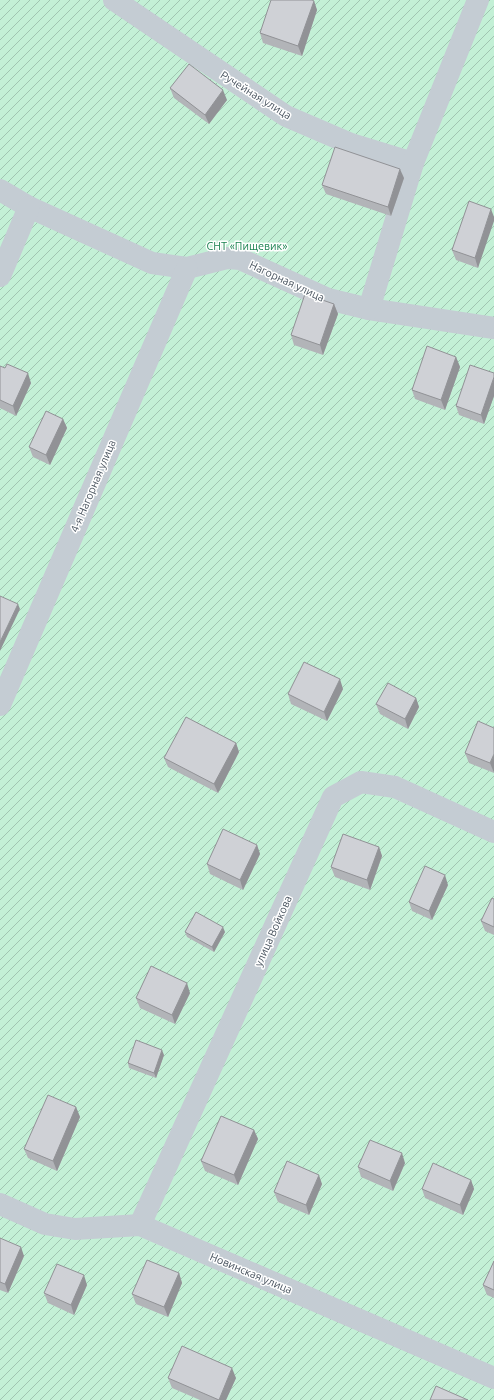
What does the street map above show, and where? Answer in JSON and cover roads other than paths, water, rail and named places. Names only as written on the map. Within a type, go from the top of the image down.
[{"type":"street","name":"Ручейная улица","points":[[114,0],[286,116],[351,144],[413,163]]},
{"type":"street","points":[[369,309],[413,163],[478,0]]},
{"type":"street","name":"Нагорная улица","points":[[0,190],[29,207],[152,263],[187,268],[228,258],[240,259],[328,299],[369,309],[494,328]]},
{"type":"street","points":[[0,276],[29,207]]},
{"type":"street","name":"4-я Нагорная улица","points":[[0,704],[187,268]]},
{"type":"street","name":"улица Войкова","points":[[140,1225],[333,798],[361,782],[395,787],[494,832]]},
{"type":"street","name":"Новинская улица","points":[[0,1204],[45,1224],[75,1229],[140,1225],[494,1378]]},
{"type":"park label","name":"СНТ «Пищевик»","points":[[247,246]]}]
